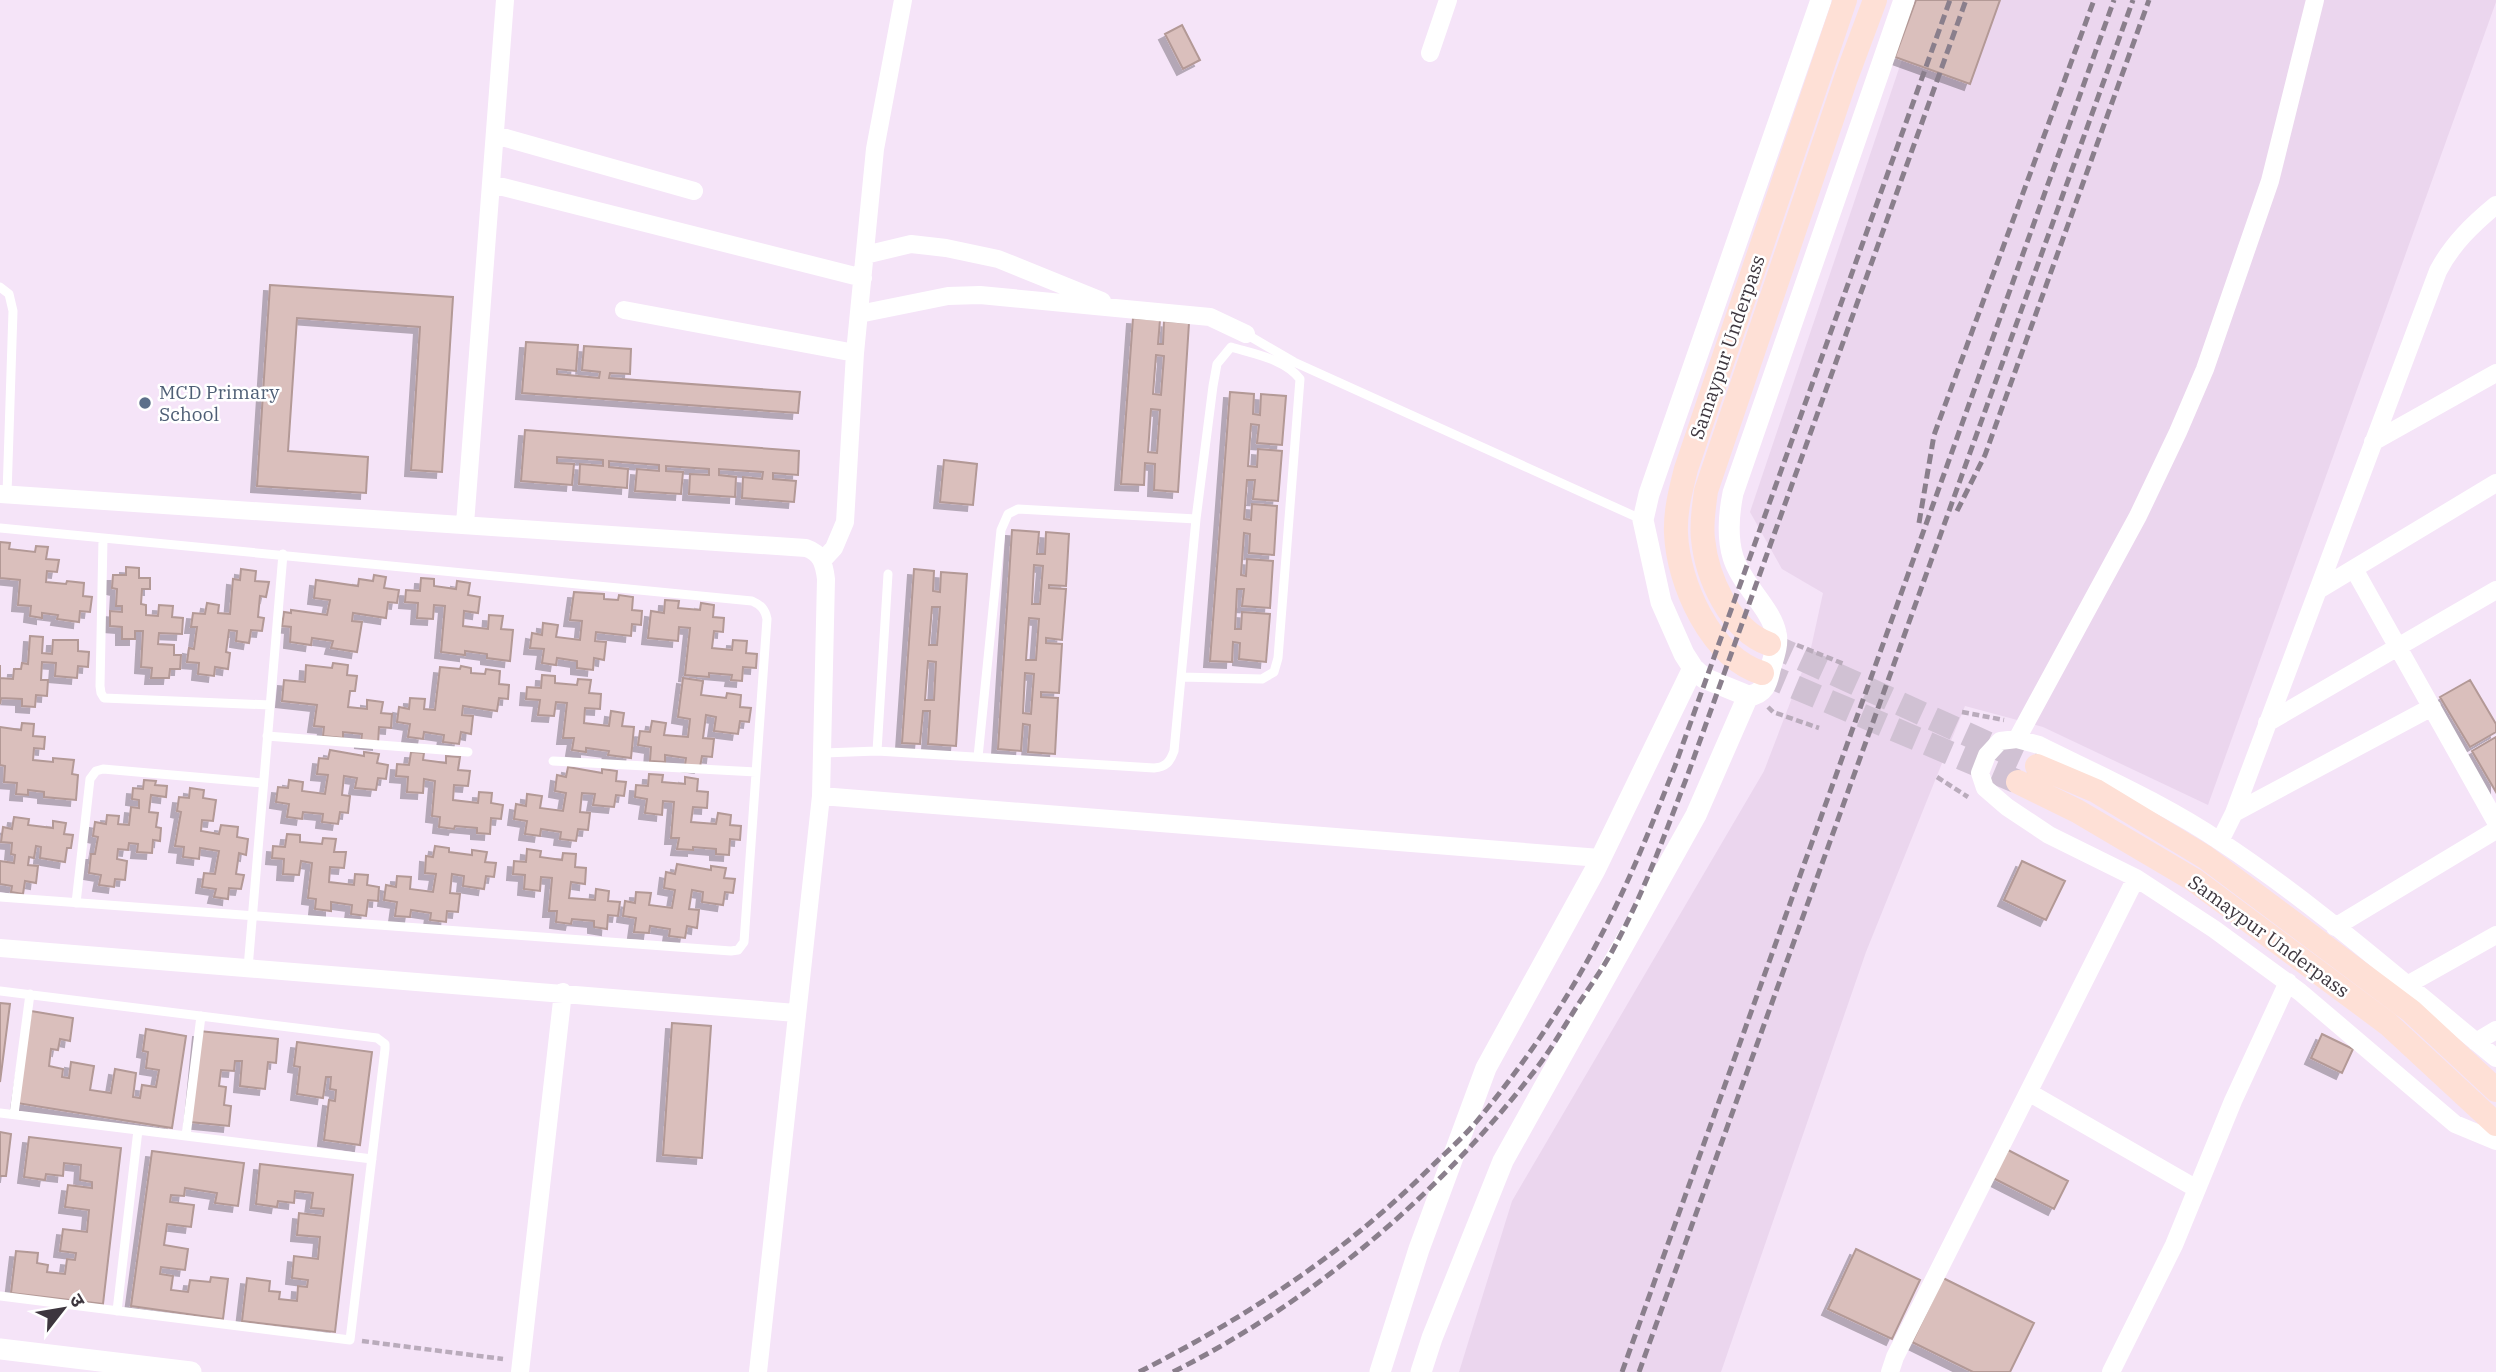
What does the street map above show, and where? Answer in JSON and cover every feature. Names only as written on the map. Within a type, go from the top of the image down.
[{"type":"main road","name":"Samaypur Underpass","points":[[1762,673],[1736,661],[1722,648],[1701,615],[1688,586],[1677,548],[1678,509],[1686,469],[1845,0]]},
{"type":"main road","name":"Samaypur Underpass","points":[[1769,644],[1756,639],[1744,629],[1713,580],[1703,541],[1706,491],[1875,0]]},
{"type":"main road","name":"Samaypur Underpass","points":[[2037,766],[2096,791],[2205,857],[2411,1011],[2496,1090]]},
{"type":"main road","name":"Samaypur Underpass","points":[[2018,782],[2077,811],[2194,880],[2388,1024],[2496,1124]]},
{"type":"street","points":[[465,524],[505,0]]},
{"type":"street","points":[[822,561],[834,548],[845,522],[855,353],[875,149],[903,0]]},
{"type":"street","points":[[1430,53],[1448,0]]},
{"type":"street","points":[[1821,0],[1648,494],[1643,520],[1661,602],[1684,654],[1704,678],[1748,696],[1756,695],[1767,684],[1777,642],[1776,632],[1738,571],[1733,558],[1729,512],[1733,493],[1904,0]]},
{"type":"street","points":[[2017,739],[2137,516],[2205,369],[2270,181],[2315,0]]},
{"type":"street","points":[[495,135],[694,191]]},
{"type":"street","points":[[491,184],[863,278]]},
{"type":"street","points":[[2220,841],[2234,813],[2320,589],[2438,271],[2456,243],[2496,205]]},
{"type":"street","points":[[865,255],[911,244],[998,259],[1123,310]]},
{"type":"street","points":[[859,314],[947,296],[980,295],[1210,317],[1246,334]]},
{"type":"street","points":[[624,310],[855,353]]},
{"type":"street","points":[[2373,442],[2496,373]]},
{"type":"street","points":[[2320,589],[2496,483]]},
{"type":"street","points":[[4,494],[465,524],[806,548],[816,551],[822,561],[826,579],[821,796],[758,1372]]},
{"type":"street","points":[[2354,569],[2496,822]]},
{"type":"street","points":[[2267,723],[2496,590]]},
{"type":"street","points":[[1380,1372],[1419,1248],[1486,1068],[1600,858],[1693,668]]},
{"type":"street","points":[[1421,1372],[1503,1161],[1696,815],[1748,696]]},
{"type":"street","points":[[2234,813],[2432,707]]},
{"type":"street","points":[[2496,1058],[2335,927],[2220,841],[2085,767],[2039,745],[2017,739],[2000,741],[1987,755],[1980,774],[1985,788],[2007,807],[2049,835],[2136,878],[2214,929],[2288,982],[2455,1124],[2496,1141]]},
{"type":"street","points":[[821,796],[1600,858]]},
{"type":"street","points":[[2335,927],[2496,830]]},
{"type":"street","points":[[1890,1372],[1895,1357],[2136,878]]},
{"type":"street","points":[[2407,985],[2496,935]]},
{"type":"street","points":[[0,948],[796,1013]]},
{"type":"street","points":[[2111,1372],[2174,1244],[2233,1101],[2288,982]]},
{"type":"street","points":[[521,1366],[563,992]]},
{"type":"street","points":[[2476,1042],[2496,1030]]},
{"type":"street","points":[[2030,1093],[2197,1189]]},
{"type":"street","points":[[0,1349],[191,1372]]},
{"type":"lane","points":[[0,287],[9,294],[13,311],[4,494]]},
{"type":"lane","points":[[1246,334],[1294,362],[1643,520]]},
{"type":"lane","points":[[824,753],[877,751],[1162,767],[1170,761],[1174,751],[1181,677],[1196,519],[1217,364],[1231,348],[1271,359],[1295,372],[1300,379],[1277,665],[1274,672],[1262,679],[1181,677]]},
{"type":"lane","points":[[978,757],[1001,530],[1008,514],[1018,509],[1196,519]]},
{"type":"lane","points":[[0,528],[752,601],[760,604],[767,619],[744,942],[738,950],[0,897]]},
{"type":"lane","points":[[103,539],[100,686],[104,698],[270,705]]},
{"type":"lane","points":[[248,968],[283,554]]},
{"type":"lane","points":[[877,751],[888,574]]},
{"type":"lane","points":[[267,736],[468,752]]},
{"type":"lane","points":[[553,761],[756,772]]},
{"type":"lane","points":[[76,903],[90,779],[96,771],[103,769],[263,783]]},
{"type":"lane","points":[[0,991],[377,1038],[382,1041],[385,1049],[350,1340],[0,1296]]},
{"type":"lane","points":[[14,1114],[30,994]]},
{"type":"lane","points":[[186,1136],[201,1016]]},
{"type":"lane","points":[[0,1113],[372,1159]]},
{"type":"lane","points":[[117,1311],[138,1130]]},
{"type":"path","points":[[1795,645],[1844,664]]},
{"type":"path","points":[[1773,712],[1819,727]]},
{"type":"path","points":[[1962,712],[2004,720]]},
{"type":"path","points":[[1937,777],[1971,800]]},
{"type":"path","points":[[350,1340],[521,1366]]},
{"type":"shaded area","points":[[1922,0],[2496,2],[2208,805],[2043,727],[1965,706],[1866,952],[1721,1372],[1459,1372],[1512,1201],[1764,771],[1811,648],[1823,593],[1782,569],[1750,512]]},
{"type":"building","points":[[1916,0],[2000,0],[1970,84],[1895,57]]},
{"type":"building","points":[[1182,25],[1200,60],[1183,69],[1165,34]]},
{"type":"building","points":[[270,285],[453,297],[442,472],[411,470],[420,327],[297,318],[288,451],[368,457],[366,493],[257,486]]},
{"type":"building","points":[[1133,318],[1160,320],[1158,344],[1163,344],[1164,321],[1189,323],[1178,492],[1154,490],[1155,464],[1145,463],[1144,485],[1121,484]],"holes":[[[1156,355],[1164,356],[1161,395],[1153,394]],[[1151,409],[1160,410],[1157,453],[1148,452]]]},
{"type":"building","points":[[526,342],[578,345],[576,371],[557,369],[557,374],[599,378],[600,372],[582,370],[584,346],[631,349],[630,374],[610,373],[609,378],[800,392],[798,413],[522,393]]},
{"type":"building","points":[[1230,392],[1254,394],[1253,414],[1260,415],[1261,394],[1286,396],[1282,445],[1257,443],[1259,425],[1251,424],[1248,466],[1257,467],[1258,449],[1282,451],[1278,501],[1253,499],[1255,480],[1247,480],[1244,519],[1251,520],[1252,504],[1277,506],[1274,555],[1249,553],[1250,534],[1244,533],[1241,575],[1246,576],[1247,559],[1273,561],[1270,608],[1242,606],[1244,589],[1237,589],[1235,629],[1241,629],[1242,612],[1270,614],[1266,662],[1239,659],[1240,643],[1233,642],[1232,662],[1210,661]]},
{"type":"building","points":[[525,430],[799,451],[798,475],[773,473],[773,479],[796,481],[794,502],[742,498],[743,477],[762,479],[763,472],[719,469],[719,475],[736,477],[735,497],[689,494],[690,474],[709,475],[709,469],[666,466],[666,471],[683,472],[681,494],[635,491],[637,469],[659,471],[659,465],[609,461],[609,467],[628,469],[627,488],[579,484],[580,464],[603,466],[603,460],[557,457],[557,463],[574,464],[572,485],[521,481]]},
{"type":"building","points":[[944,460],[977,464],[973,505],[940,502]]},
{"type":"building","points":[[1012,530],[1039,532],[1037,554],[1045,554],[1046,532],[1069,534],[1066,586],[1049,585],[1049,588],[1066,589],[1062,640],[1046,638],[1046,643],[1062,644],[1059,693],[1041,692],[1041,697],[1058,698],[1055,754],[1028,752],[1030,725],[1023,724],[1021,751],[998,749]],"holes":[[[1034,565],[1043,566],[1040,604],[1032,604]],[[1029,618],[1039,619],[1036,660],[1026,660]],[[1025,673],[1034,674],[1031,714],[1023,713]]]},
{"type":"building","points":[[0,542],[10,543],[9,549],[35,552],[36,546],[48,547],[46,559],[59,560],[57,572],[47,571],[46,582],[84,583],[83,596],[92,597],[90,612],[80,611],[79,622],[57,619],[58,615],[42,613],[42,618],[30,616],[31,606],[18,605],[20,580],[0,578]]},
{"type":"building","points":[[126,567],[139,568],[139,578],[150,578],[150,589],[142,589],[141,604],[146,605],[146,615],[158,616],[159,605],[173,606],[172,617],[183,618],[182,634],[159,633],[158,644],[174,645],[174,655],[181,655],[180,669],[170,669],[169,678],[151,678],[152,668],[141,667],[143,631],[135,631],[135,639],[122,639],[122,627],[110,626],[110,611],[122,612],[122,606],[116,606],[117,589],[112,588],[113,575],[126,575]]},
{"type":"building","points":[[241,569],[256,571],[255,581],[269,582],[266,597],[260,596],[258,617],[264,618],[262,631],[251,630],[249,643],[236,641],[237,631],[229,630],[226,652],[230,653],[228,669],[215,667],[214,676],[198,674],[199,663],[187,662],[189,648],[194,649],[197,627],[191,627],[193,613],[205,614],[207,603],[219,605],[218,613],[230,614],[233,579],[240,580]]},
{"type":"building","points":[[914,569],[934,571],[933,591],[940,592],[941,572],[967,574],[956,746],[928,744],[930,711],[923,711],[920,744],[902,743]],"holes":[[[932,607],[940,607],[937,645],[929,645]],[[928,661],[936,662],[934,700],[925,700]]]},
{"type":"building","points":[[374,575],[386,577],[384,588],[399,590],[397,603],[388,602],[386,618],[353,613],[352,621],[362,622],[357,652],[331,648],[333,641],[312,638],[311,645],[290,642],[291,627],[282,626],[284,612],[291,613],[291,610],[327,615],[330,600],[314,598],[316,580],[358,586],[359,579],[373,581]]},
{"type":"building","points":[[421,578],[434,579],[434,586],[456,589],[457,581],[470,583],[468,595],[480,597],[478,613],[464,611],[463,626],[488,629],[489,615],[503,616],[501,629],[513,630],[510,661],[465,651],[465,655],[441,652],[445,606],[434,605],[433,619],[417,618],[418,603],[405,602],[406,590],[420,591]]},
{"type":"building","points":[[574,592],[604,594],[604,599],[618,600],[619,595],[633,597],[632,610],[642,611],[641,625],[632,624],[631,636],[596,632],[595,641],[606,642],[604,660],[594,658],[593,670],[577,668],[577,661],[557,658],[556,665],[542,663],[544,649],[530,648],[532,633],[542,635],[543,623],[558,625],[556,637],[580,640],[582,621],[570,620]]},
{"type":"building","points":[[665,600],[679,601],[678,608],[700,610],[701,603],[714,605],[713,617],[724,618],[723,632],[714,631],[712,648],[732,650],[733,640],[747,641],[746,653],[757,654],[756,668],[743,667],[742,681],[731,680],[732,675],[685,675],[690,628],[679,627],[678,641],[648,638],[651,611],[664,613]]},
{"type":"building","points":[[30,636],[43,637],[42,653],[52,654],[53,640],[78,640],[78,651],[89,652],[88,667],[78,666],[77,678],[55,676],[56,663],[42,662],[41,680],[48,680],[47,696],[36,695],[35,707],[22,706],[22,699],[1,698],[0,704],[0,678],[13,679],[14,669],[21,669],[22,663],[28,664]]},
{"type":"building","points":[[333,663],[348,665],[347,675],[357,676],[355,691],[350,691],[348,707],[367,709],[367,700],[383,702],[381,713],[392,714],[391,728],[379,727],[378,744],[361,742],[362,734],[343,732],[343,738],[323,736],[324,727],[314,726],[317,705],[282,701],[284,680],[305,682],[306,665],[332,668]]},
{"type":"building","points":[[461,666],[471,668],[471,673],[485,674],[486,669],[500,671],[499,684],[509,685],[508,699],[499,698],[497,711],[463,706],[462,715],[473,716],[471,734],[461,732],[459,744],[443,742],[444,735],[424,732],[423,739],[408,737],[410,724],[397,722],[399,707],[409,709],[410,698],[425,699],[424,709],[435,710],[440,667],[460,669]]},
{"type":"building","points":[[542,675],[555,676],[555,683],[577,685],[578,679],[591,680],[589,693],[601,694],[600,709],[585,708],[584,723],[609,726],[611,711],[624,713],[622,726],[634,727],[631,758],[608,755],[609,751],[586,748],[586,752],[572,750],[574,738],[563,738],[567,703],[556,702],[554,716],[538,715],[540,700],[526,699],[527,687],[541,688]]},
{"type":"building","points":[[683,678],[703,681],[701,695],[726,698],[727,693],[741,695],[740,707],[751,708],[749,722],[740,721],[738,734],[714,731],[716,717],[706,715],[703,738],[714,739],[712,757],[702,756],[700,767],[685,765],[686,758],[665,755],[665,762],[650,761],[651,747],[638,745],[640,731],[650,732],[652,721],[666,723],[664,735],[688,737],[690,719],[678,717]]},
{"type":"building","points":[[2470,680],[2496,724],[2496,732],[2470,747],[2440,697]]},
{"type":"building","points":[[22,723],[34,724],[33,736],[45,737],[44,749],[34,748],[33,760],[74,760],[72,774],[78,775],[76,800],[44,797],[44,792],[28,790],[28,795],[16,794],[17,783],[4,782],[5,766],[0,765],[0,727],[21,730]]},
{"type":"building","points":[[2496,737],[2496,792],[2472,751]]},
{"type":"building","points":[[330,750],[364,756],[364,752],[379,754],[377,763],[388,765],[386,779],[378,778],[376,790],[355,788],[357,778],[344,776],[342,795],[350,796],[348,813],[340,812],[338,824],[322,822],[323,814],[303,812],[302,819],[287,817],[289,804],[276,802],[278,787],[288,788],[289,780],[303,782],[302,791],[325,794],[328,775],[317,774],[319,758],[328,759]]},
{"type":"building","points":[[411,752],[424,753],[423,760],[446,763],[446,756],[460,757],[458,770],[470,771],[468,786],[454,785],[453,800],[478,803],[479,792],[492,793],[491,803],[503,805],[501,819],[491,818],[490,834],[477,833],[477,828],[439,827],[440,817],[432,816],[435,781],[424,779],[423,793],[407,792],[408,777],[396,776],[397,764],[409,765]]},
{"type":"building","points":[[568,767],[602,773],[602,769],[617,771],[616,781],[626,782],[624,796],[616,795],[614,807],[593,805],[595,794],[582,793],[580,812],[590,813],[588,830],[578,829],[576,841],[560,839],[561,832],[541,829],[540,836],[525,834],[527,821],[514,819],[516,804],[526,806],[527,794],[542,796],[540,808],[563,811],[566,793],[555,791],[557,775],[566,777]]},
{"type":"building","points":[[649,774],[663,775],[662,782],[685,784],[685,777],[698,779],[697,791],[708,792],[707,808],[693,807],[691,822],[716,824],[718,813],[731,815],[730,825],[741,826],[740,840],[730,839],[729,855],[716,854],[716,849],[677,849],[679,838],[671,838],[674,802],[663,801],[662,815],[645,813],[647,799],[635,797],[636,785],[648,786]]},
{"type":"building","points":[[144,780],[167,786],[166,797],[151,795],[149,812],[158,813],[156,827],[161,828],[160,841],[153,840],[152,853],[137,852],[138,844],[129,843],[128,850],[118,849],[117,859],[127,861],[125,880],[115,879],[114,887],[99,885],[101,875],[89,873],[91,854],[95,854],[98,837],[93,836],[95,822],[106,824],[107,815],[119,816],[118,824],[129,825],[131,807],[139,808],[139,800],[132,799],[133,788],[143,789]]},
{"type":"building","points":[[190,788],[204,790],[203,798],[216,800],[213,821],[202,820],[201,831],[219,834],[221,825],[238,827],[237,837],[248,839],[246,855],[239,853],[236,874],[244,875],[241,889],[229,888],[228,899],[214,897],[216,889],[202,887],[204,873],[215,874],[219,851],[200,848],[199,859],[183,857],[184,847],[175,846],[181,812],[177,811],[179,797],[189,798]]},
{"type":"building","points":[[14,817],[29,819],[28,825],[53,828],[53,821],[66,823],[64,834],[73,835],[65,862],[40,858],[41,847],[36,846],[34,858],[29,857],[28,865],[38,866],[36,883],[25,881],[23,894],[11,892],[12,886],[0,884],[0,861],[14,863],[12,843],[1,842],[3,827],[12,829]]},
{"type":"building","points":[[287,834],[300,835],[300,842],[322,844],[323,838],[336,839],[334,852],[346,852],[344,868],[330,867],[329,882],[354,885],[355,874],[368,875],[367,885],[379,887],[378,901],[368,900],[366,916],[351,914],[352,905],[331,902],[331,911],[315,909],[316,899],[308,898],[312,863],[301,861],[299,875],[283,874],[284,859],[272,858],[273,846],[285,847]]},
{"type":"building","points":[[435,846],[449,848],[449,852],[472,855],[472,850],[487,852],[485,862],[496,863],[494,877],[486,876],[484,889],[463,886],[464,876],[452,874],[450,893],[460,894],[458,912],[447,911],[446,922],[430,920],[431,913],[411,910],[410,917],[395,916],[397,902],[384,900],[386,885],[396,887],[397,876],[411,877],[410,889],[433,892],[436,874],[425,873],[426,856],[433,857]]},
{"type":"building","points":[[527,849],[541,851],[540,857],[562,860],[563,853],[576,854],[575,867],[586,868],[585,884],[571,882],[569,898],[595,900],[596,889],[609,891],[608,901],[620,902],[618,916],[608,915],[607,929],[594,927],[594,921],[572,919],[571,924],[556,922],[557,911],[549,911],[552,878],[541,877],[540,891],[524,889],[525,875],[513,874],[514,861],[526,862]]},
{"type":"building","points":[[2022,861],[2065,881],[2046,920],[2004,900]]},
{"type":"building","points":[[677,864],[711,870],[711,866],[726,868],[724,878],[735,879],[733,893],[725,892],[723,905],[702,902],[703,892],[692,890],[689,909],[699,910],[697,928],[687,926],[685,938],[669,936],[670,929],[650,926],[649,933],[634,932],[636,918],[623,916],[625,901],[635,903],[636,892],[651,893],[649,905],[672,908],[675,890],[664,888],[666,872],[675,874]]},
{"type":"building","points":[[0,1003],[10,1004],[0,1082]]},
{"type":"building","points":[[31,1011],[73,1018],[70,1041],[60,1039],[58,1050],[51,1049],[49,1066],[63,1069],[62,1077],[69,1078],[71,1062],[94,1066],[90,1090],[111,1093],[115,1069],[136,1073],[133,1097],[140,1098],[142,1085],[156,1087],[159,1070],[146,1068],[148,1052],[143,1051],[146,1029],[186,1036],[172,1128],[17,1103]]},
{"type":"building","points":[[672,1023],[711,1026],[702,1158],[663,1155]]},
{"type":"building","points":[[199,1031],[278,1039],[276,1063],[268,1062],[265,1089],[240,1086],[242,1061],[235,1061],[234,1071],[221,1070],[219,1086],[226,1087],[224,1105],[231,1106],[229,1126],[190,1122]]},
{"type":"building","points":[[2322,1034],[2353,1049],[2342,1073],[2311,1058]]},
{"type":"building","points":[[297,1042],[372,1052],[360,1145],[324,1140],[329,1100],[335,1101],[336,1090],[330,1089],[331,1077],[326,1077],[323,1098],[297,1094],[300,1067],[294,1066]]},
{"type":"building","points":[[0,1132],[11,1134],[6,1176],[0,1176]]},
{"type":"building","points":[[29,1137],[121,1148],[103,1304],[11,1293],[16,1251],[38,1253],[37,1263],[48,1265],[47,1272],[65,1274],[67,1259],[75,1260],[76,1253],[60,1251],[63,1229],[87,1232],[89,1210],[65,1207],[68,1185],[92,1188],[92,1182],[80,1180],[81,1165],[64,1163],[63,1176],[46,1174],[45,1180],[24,1177]]},
{"type":"building","points":[[2008,1150],[2068,1181],[2054,1209],[1993,1178]]},
{"type":"building","points":[[152,1151],[244,1163],[238,1206],[215,1203],[217,1193],[185,1188],[184,1196],[171,1195],[170,1202],[194,1205],[191,1227],[167,1224],[164,1245],[188,1249],[185,1270],[161,1267],[160,1274],[173,1276],[171,1290],[188,1292],[190,1280],[210,1282],[211,1277],[228,1279],[223,1319],[131,1306]]},
{"type":"building","points":[[260,1164],[353,1175],[335,1332],[242,1321],[247,1278],[270,1281],[269,1291],[280,1292],[279,1299],[297,1301],[298,1286],[307,1287],[308,1280],[292,1278],[294,1256],[318,1259],[320,1237],[297,1235],[299,1213],[323,1216],[324,1209],[311,1208],[313,1193],[295,1191],[294,1203],[278,1201],[277,1207],[256,1204]]},
{"type":"building","points":[[1856,1249],[1920,1280],[1892,1339],[1828,1309]]},
{"type":"building","points":[[1943,1278],[2034,1323],[2010,1372],[1973,1372],[1912,1342]]},
{"type":"tunnel","points":[[1769,644],[2037,766]]},
{"type":"tunnel","points":[[1762,673],[2018,782]]},
{"type":"railway","points":[[1139,1372],[1218,1329],[1292,1282],[1363,1229],[1396,1200],[1477,1121],[1526,1058],[1570,991],[1618,902],[1675,766],[1950,0]]},
{"type":"railway","points":[[1173,1372],[1276,1312],[1325,1278],[1416,1201],[1458,1159],[1536,1069],[1608,959],[1646,882],[1688,774],[1966,0]]},
{"type":"railway","points":[[1919,523],[1934,435],[2094,0]]},
{"type":"railway","points":[[1622,1372],[2114,0]]},
{"type":"railway","points":[[1639,1372],[2133,0]]},
{"type":"railway","points":[[1957,511],[1985,455],[2149,0]]},
{"type":"place","name":"MCD Primary School","points":[[145,403]]}]
